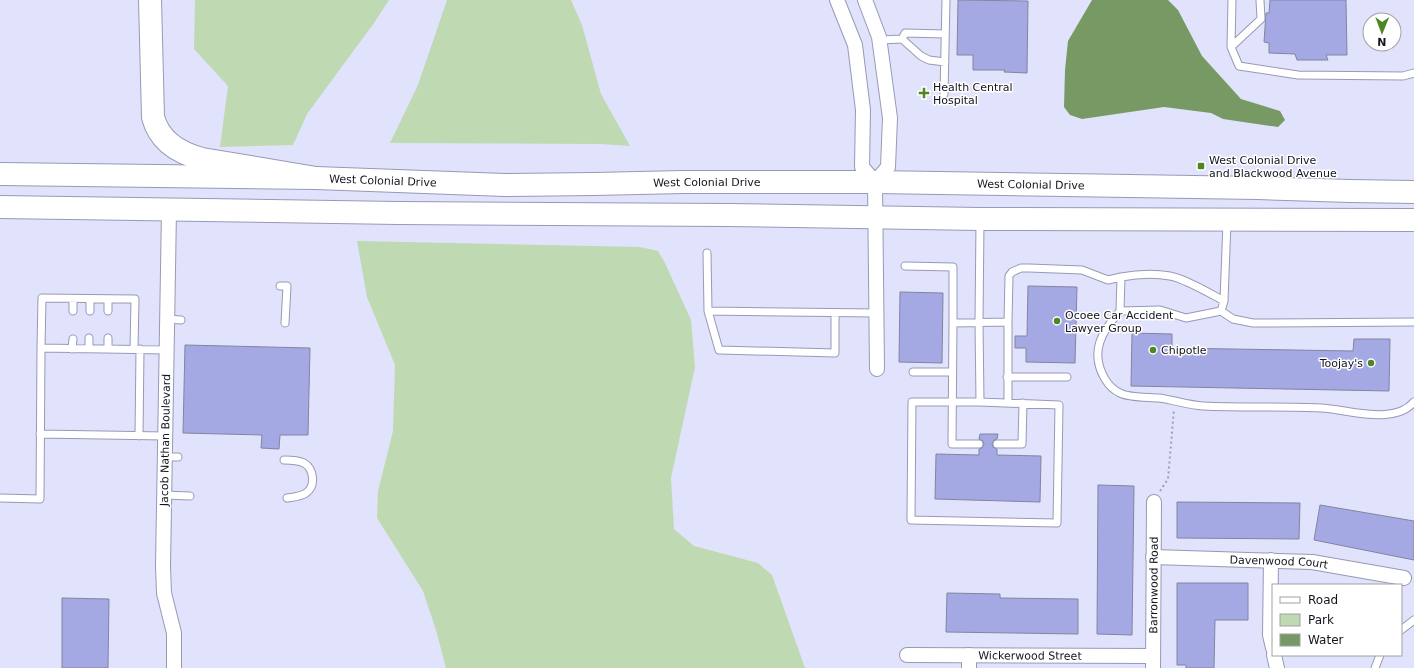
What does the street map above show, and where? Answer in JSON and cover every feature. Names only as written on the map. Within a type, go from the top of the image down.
[{"type":"highway","points":[[150,0],[153,117],[158,131],[166,141],[183,154],[202,159],[316,178]]},
{"type":"highway","name":"West Colonial Drive","points":[[0,174],[316,178],[527,185],[683,182],[875,182],[1414,192]]},
{"type":"highway","points":[[0,207],[980,219],[1414,220]]},
{"type":"street","points":[[837,0],[855,45],[863,110],[862,167],[875,182],[877,369]]},
{"type":"street","points":[[865,0],[880,40],[890,118],[888,167],[875,182]]},
{"type":"street","name":"Jacob Nathan Boulevard","points":[[169,210],[174,320],[167,350],[165,436],[171,457],[164,495],[164,593],[174,633],[174,668]]},
{"type":"street","name":"Barronwood Road","points":[[1153,662],[1154,502]]},
{"type":"street","name":"Davenwood Court","points":[[1153,557],[1312,562],[1404,578]]},
{"type":"street","points":[[1271,560],[1270,635],[1272,644]]},
{"type":"street","name":"Wickerwood Street","points":[[907,655],[969,661],[1153,662]]},
{"type":"lane","points":[[944,94],[946,0]]},
{"type":"lane","points":[[1232,0],[1231,47],[1239,66],[1298,75],[1403,76],[1414,73]]},
{"type":"lane","points":[[1231,47],[1260,18],[1260,0]]},
{"type":"lane","points":[[902,39],[905,33],[945,34]]},
{"type":"lane","points":[[880,40],[902,39],[921,56],[929,60],[945,62]]},
{"type":"lane","points":[[980,219],[980,402]]},
{"type":"lane","points":[[1222,311],[1224,301],[1227,220]]},
{"type":"lane","points":[[707,253],[708,311],[719,350],[835,353],[835,313]]},
{"type":"lane","points":[[905,266],[953,267],[952,444],[979,444]]},
{"type":"lane","points":[[1008,403],[1009,276],[1012,272],[1021,268],[1082,270],[1108,280],[1138,274],[1171,276],[1193,285],[1224,301]]},
{"type":"lane","points":[[1121,277],[1120,311],[1106,329],[1097,354],[1101,372],[1112,388],[1120,394],[1160,398],[1203,406],[1330,408],[1375,414],[1392,414],[1413,405]]},
{"type":"lane","points":[[280,286],[287,286],[285,323]]},
{"type":"lane","points":[[0,498],[40,499],[42,298],[135,299],[139,436]]},
{"type":"lane","points":[[73,299],[73,311]]},
{"type":"lane","points":[[90,299],[90,311]]},
{"type":"lane","points":[[108,299],[108,311]]},
{"type":"lane","points":[[1120,311],[1160,310],[1186,318],[1222,311],[1233,319],[1253,322],[1414,322]]},
{"type":"lane","points":[[708,311],[876,313]]},
{"type":"lane","points":[[953,323],[1008,322]]},
{"type":"lane","points":[[89,338],[89,348]]},
{"type":"lane","points":[[108,338],[108,349]]},
{"type":"lane","points":[[72,348],[73,339]]},
{"type":"lane","points":[[41,348],[167,350]]},
{"type":"lane","points":[[913,372],[952,372]]},
{"type":"lane","points":[[1008,377],[1067,377]]},
{"type":"lane","points":[[912,402],[952,402],[1059,405],[1057,523],[911,520],[912,402]]},
{"type":"lane","points":[[997,444],[1022,444],[1023,403]]},
{"type":"lane","points":[[40,434],[165,436]]},
{"type":"lane","points":[[284,460],[304,463],[310,468],[313,476],[313,482],[306,493],[300,496],[287,498]]},
{"type":"lane","points":[[164,495],[190,496]]},
{"type":"lane","points":[[1402,629],[1414,620]]},
{"type":"lane","points":[[1375,668],[1380,656]]},
{"type":"path","points":[[1154,502],[1168,478],[1175,402]]},
{"type":"green space","points":[[195,0],[389,0],[374,23],[307,114],[293,145],[220,147],[228,86],[194,49]]},
{"type":"green space","points":[[447,0],[571,0],[582,25],[601,94],[630,146],[601,144],[390,143],[418,85]]},
{"type":"green space","points":[[357,241],[640,247],[658,251],[691,320],[695,367],[671,478],[674,529],[694,546],[758,563],[772,575],[805,668],[446,668],[436,630],[423,591],[377,518],[378,491],[393,431],[395,365],[367,297]]},
{"type":"water","points":[[1092,0],[1168,0],[1178,10],[1202,56],[1241,99],[1280,111],[1285,120],[1278,127],[1223,119],[1211,113],[1164,107],[1082,119],[1070,115],[1064,107],[1065,70],[1068,41]]},
{"type":"building","points":[[958,0],[1028,1],[1027,73],[1004,72],[1005,70],[973,70],[973,55],[957,55]]},
{"type":"building","points":[[1270,0],[1346,0],[1347,55],[1326,55],[1328,60],[1297,60],[1295,54],[1269,53],[1269,43],[1264,42],[1266,13],[1269,13]]},
{"type":"building","points":[[1028,286],[1077,287],[1075,363],[1026,362],[1026,348],[1015,348],[1015,336],[1027,336]]},
{"type":"building","points":[[900,292],[943,293],[942,363],[899,362]]},
{"type":"building","points":[[1132,333],[1172,334],[1172,348],[1353,351],[1354,339],[1390,339],[1389,391],[1131,386]]},
{"type":"building","points":[[185,345],[310,348],[308,435],[280,435],[279,449],[261,448],[262,435],[183,433]]},
{"type":"building","points":[[980,434],[998,434],[997,439],[994,440],[992,444],[993,447],[997,449],[997,455],[1041,456],[1040,502],[935,499],[936,454],[979,455],[979,449],[982,448],[984,444],[983,441],[979,439]]},
{"type":"building","points":[[1098,485],[1134,486],[1132,635],[1097,634]]},
{"type":"building","points":[[1177,502],[1300,503],[1299,539],[1177,538]]},
{"type":"building","points":[[1320,505],[1414,521],[1414,560],[1314,540]]},
{"type":"building","points":[[1177,583],[1248,583],[1248,620],[1215,620],[1214,668],[1186,668],[1186,665],[1177,665]]},
{"type":"building","points":[[947,593],[1000,594],[1000,598],[1078,599],[1078,634],[946,632]]},
{"type":"building","points":[[62,598],[109,599],[108,668],[62,668]]},
{"type":"place","name":"Health Central Hospital","points":[[924,93]]},
{"type":"place","name":"West Colonial Drive and Blackwood Avenue","points":[[1201,166]]},
{"type":"place","name":"Ocoee Car Accident Lawyer Group","points":[[1057,321]]},
{"type":"place","name":"Chipotle","points":[[1153,350]]},
{"type":"place","name":"Toojay's","points":[[1371,363]]}]
